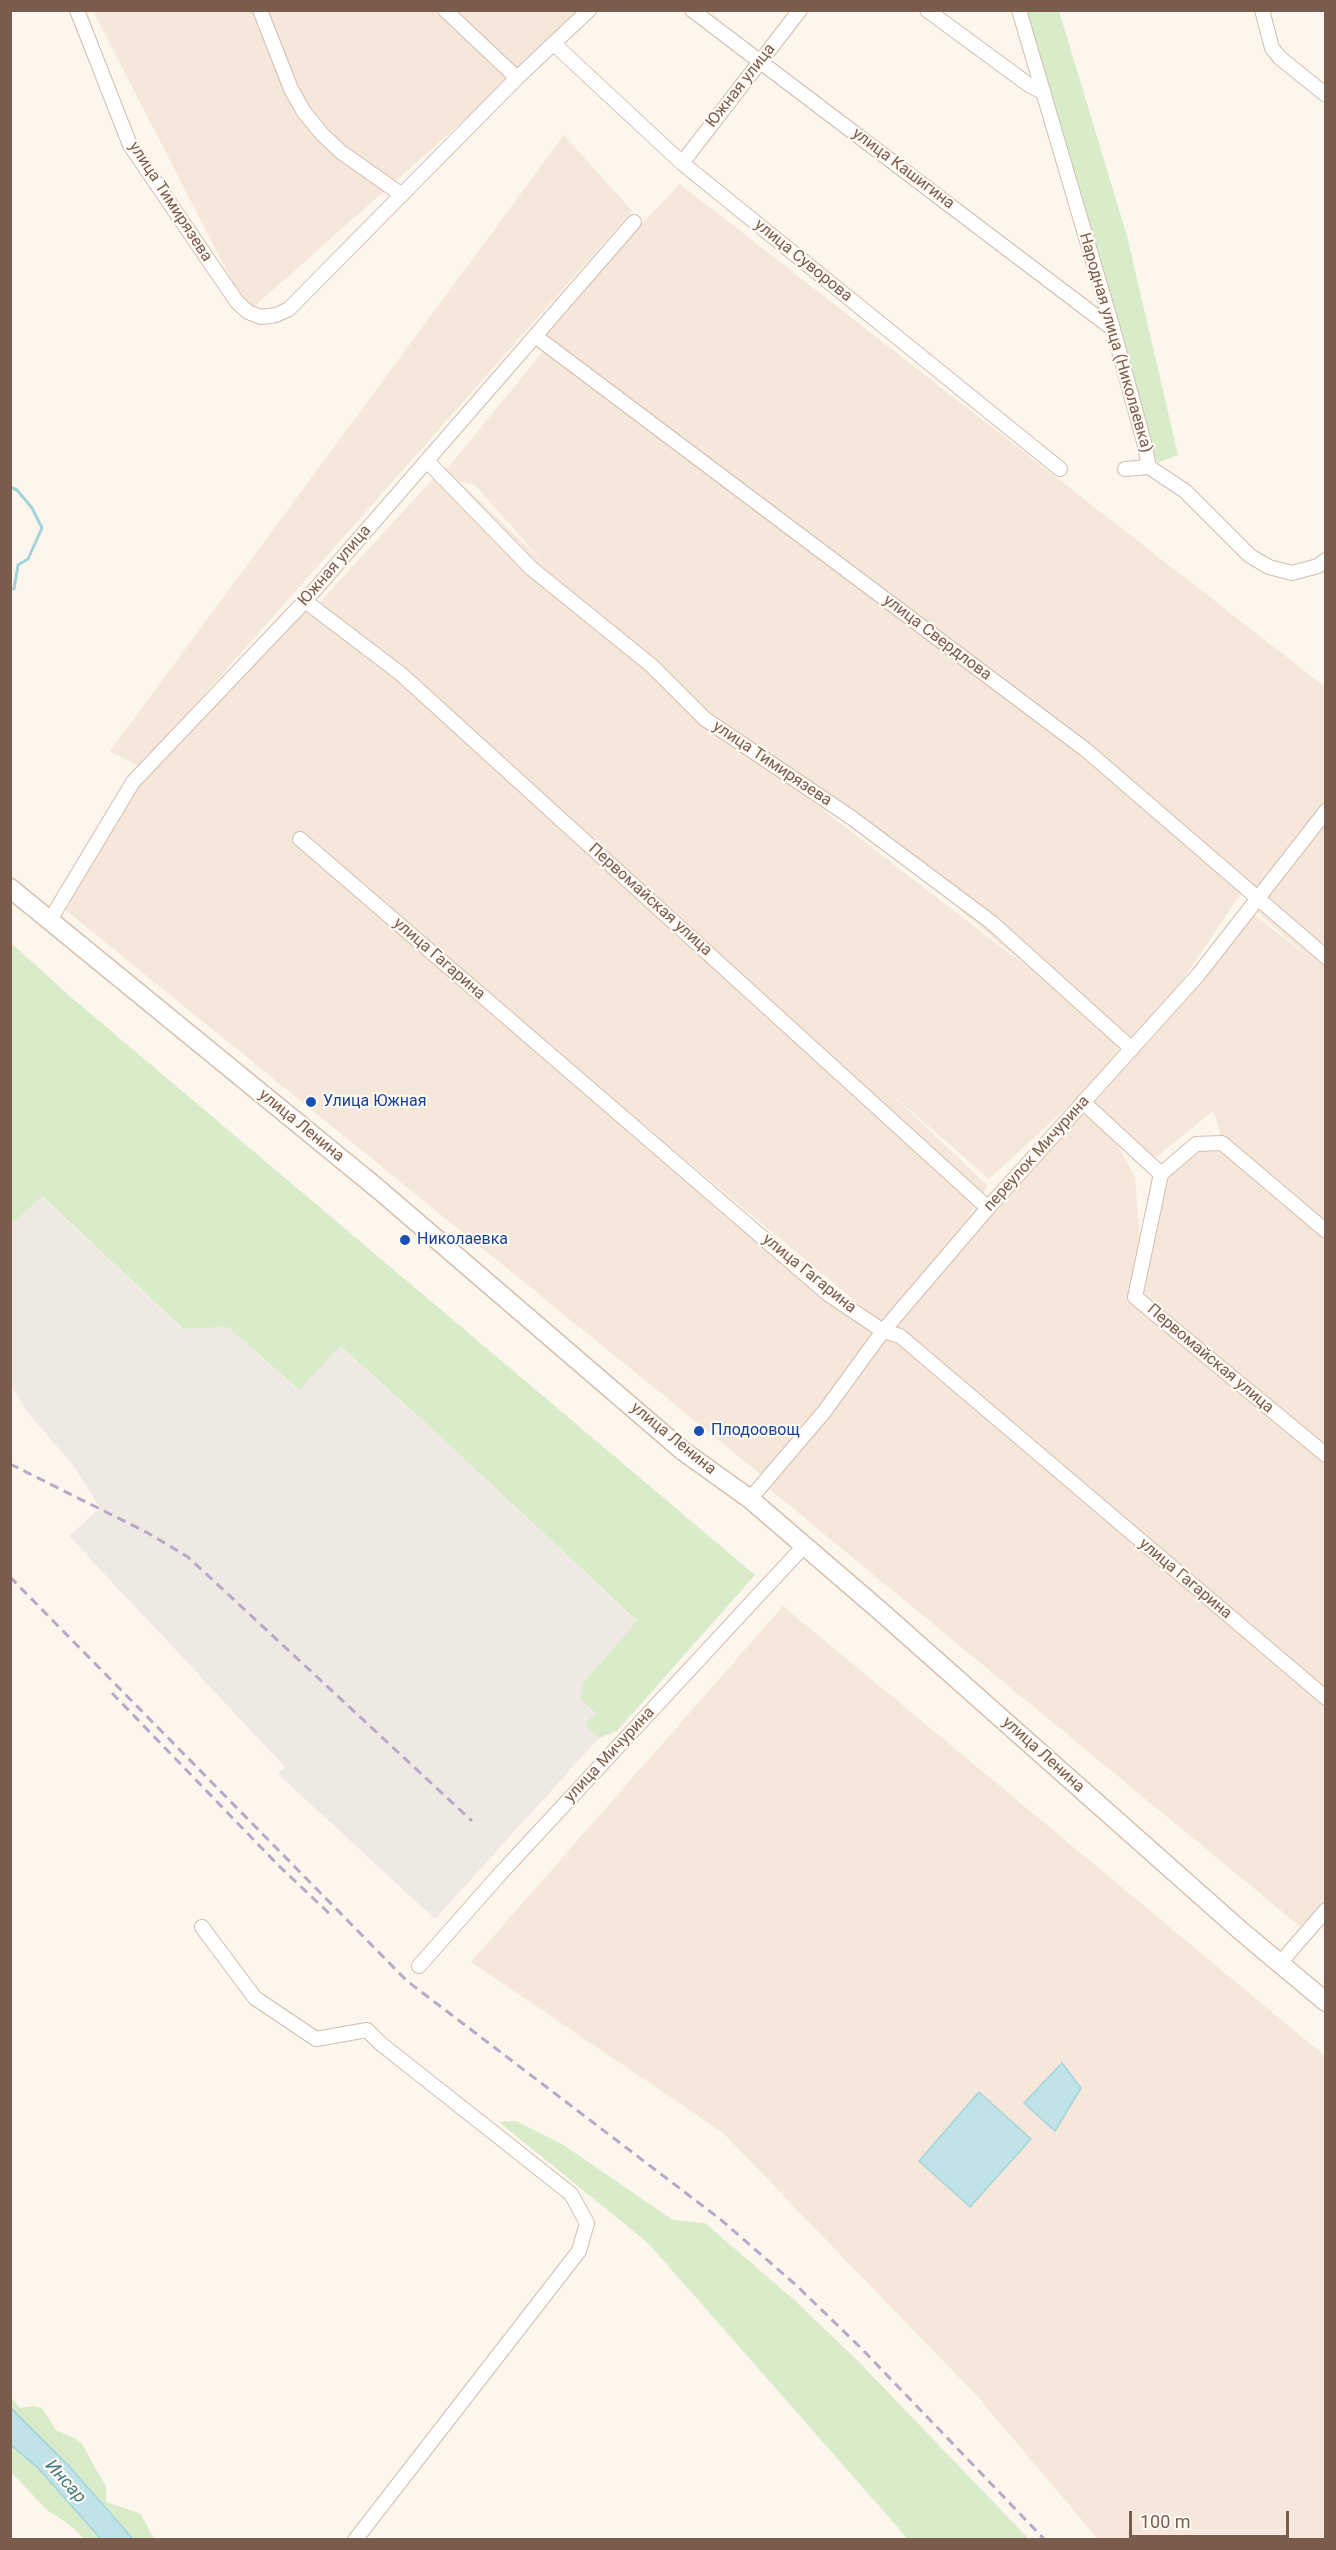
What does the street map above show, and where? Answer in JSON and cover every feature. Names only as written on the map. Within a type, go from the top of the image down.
[{"type":"main road","points":[[10,876],[35,908]]},
{"type":"main road","name":"улица Ленина","points":[[10,888],[377,1188],[683,1451],[750,1499],[879,1608],[1223,1915],[1326,2002]]},
{"type":"main road","points":[[10,896],[35,908]]},
{"type":"street","name":"улица Тимирязева","points":[[77,10],[130,145],[237,302],[248,312],[261,317],[276,315],[289,309],[402,195]]},
{"type":"street","points":[[260,10],[291,89],[304,112],[341,152],[402,195],[517,78],[590,10]]},
{"type":"street","points":[[445,10],[517,78]]},
{"type":"street","name":"улица Кашигина","points":[[692,10],[1113,329]]},
{"type":"street","name":"Южная улица","points":[[682,163],[800,10]]},
{"type":"street","points":[[927,10],[1029,85],[1044,93]]},
{"type":"street","name":"Народная улица (Николаевка)","points":[[1019,10],[1113,329],[1149,467],[1185,491],[1250,556],[1269,567],[1292,573],[1318,566],[1326,560]]},
{"type":"street","points":[[1262,10],[1267,32],[1276,53],[1326,95]]},
{"type":"street","name":"улица Суворова","points":[[555,44],[682,163],[1060,469]]},
{"type":"street","name":"Южная улица","points":[[50,920],[133,782],[305,601],[634,222]]},
{"type":"street","name":"улица Свердлова","points":[[535,336],[1086,750],[1326,957]]},
{"type":"street","name":"улица Тимирязева","points":[[427,461],[531,568],[652,666],[705,719],[852,818],[991,922],[1132,1049]]},
{"type":"street","points":[[1125,469],[1149,467]]},
{"type":"street","name":"Первомайская улица","points":[[305,601],[400,674],[988,1208]]},
{"type":"street","name":"переулок Мичурина","points":[[750,1499],[824,1412],[883,1331],[988,1208],[1198,975],[1326,811]]},
{"type":"street","name":"улица Гагарина","points":[[300,839],[828,1294],[883,1331],[900,1336],[1326,1698]]},
{"type":"street","points":[[1083,1102],[1161,1174],[1196,1144],[1222,1143],[1326,1231]]},
{"type":"street","name":"Первомайская улица","points":[[1161,1174],[1135,1297],[1326,1455]]},
{"type":"street","name":"улица Мичурина","points":[[419,1966],[500,1874],[804,1546]]},
{"type":"street","points":[[1280,1963],[1326,1910]]},
{"type":"street","points":[[202,1927],[255,1998],[316,2039],[368,2030],[380,2043],[571,2194],[587,2223],[579,2251],[355,2540]]},
{"type":"shaded area","points":[[93,11],[587,11],[248,312]]},
{"type":"shaded area","points":[[564,135],[632,211],[194,706],[266,650],[305,601],[319,603],[444,467],[447,469],[545,349],[535,336],[680,184],[1325,687],[1325,1913],[1308,1933],[761,1482],[764,1477],[63,908],[139,766],[110,751]],"holes":[[[459,481],[475,485],[543,562]],[[671,685],[803,777],[1036,974],[705,719]],[[297,837],[877,1319],[873,1323],[811,1268],[730,1209]],[[1244,889],[1258,900],[1254,909],[1305,954],[1248,910],[1182,981]],[[888,1091],[989,1179],[1071,1104],[966,1219],[988,1186]],[[1213,1111],[1224,1145],[1153,1166],[1141,1250],[1135,1178],[1114,1137],[1149,1163]]]},
{"type":"shaded area","points":[[41,1196],[182,1329],[228,1327],[298,1390],[339,1346],[428,1425],[637,1622],[583,1683],[580,1699],[595,1714],[585,1725],[599,1738],[435,1919],[278,1774],[285,1767],[69,1536],[100,1508],[73,1465],[33,1419],[11,1387],[11,1225]]},
{"type":"shaded area","points":[[783,1606],[1325,2056],[1325,2539],[1098,2539],[976,2395],[722,2132],[471,1962]]},
{"type":"green space","points":[[1024,11],[1059,11],[1127,236],[1178,455],[1157,463]]},
{"type":"green space","points":[[10,942],[72,998],[755,1575],[617,1731],[599,1738],[585,1725],[595,1713],[580,1699],[583,1683],[637,1621],[428,1425],[340,1346],[299,1390],[228,1327],[183,1329],[42,1196],[11,1225]]},
{"type":"green space","points":[[516,2121],[562,2144],[673,2220],[705,2223],[792,2298],[856,2359],[1029,2539],[908,2539],[648,2243],[499,2122]]},
{"type":"green space","points":[[10,2396],[20,2408],[35,2406],[42,2408],[56,2430],[82,2444],[106,2487],[106,2502],[141,2514],[154,2539],[85,2539],[47,2510],[11,2472]]},
{"type":"water","points":[[1062,2063],[1081,2088],[1055,2131],[1024,2103]]},
{"type":"water","points":[[979,2092],[1031,2139],[970,2207],[919,2161]]},
{"type":"water","name":"Инсар","points":[[10,2407],[69,2466],[133,2539],[101,2539],[38,2468],[11,2445]]},
{"type":"waterway","points":[[10,487],[17,490],[32,508],[42,528],[28,559],[18,565],[14,589],[10,588]]},
{"type":"railway","points":[[10,1464],[148,1533],[188,1557],[472,1821]]},
{"type":"railway","points":[[10,1577],[407,1981],[720,2219],[796,2285],[862,2349],[1045,2540]]},
{"type":"railway","points":[[112,1693],[278,1865],[333,1917]]},
{"type":"place","name":"Улица Южная","points":[[311,1102]]},
{"type":"place","name":"Николаевка","points":[[405,1240]]},
{"type":"place","name":"Плодоовощ","points":[[699,1431]]}]
